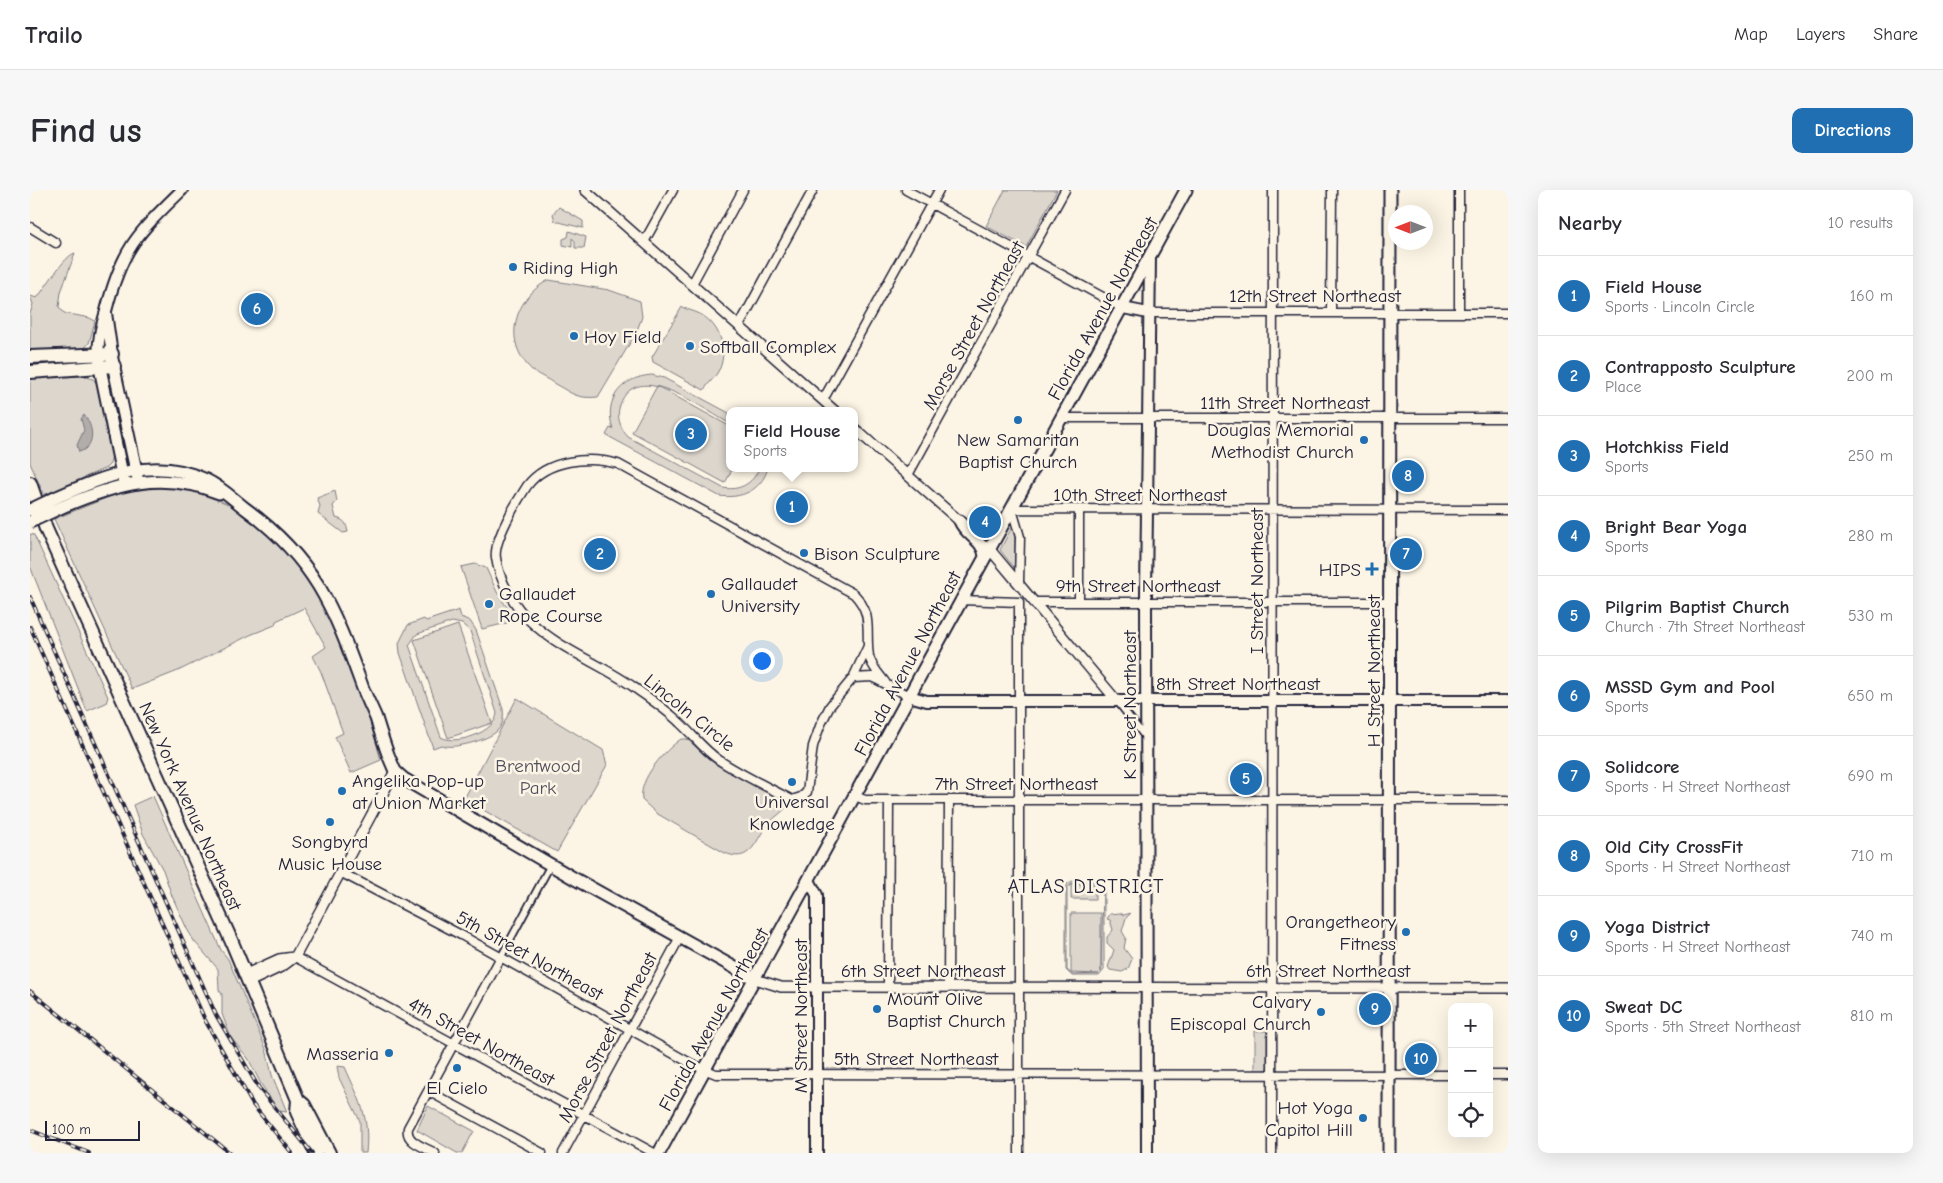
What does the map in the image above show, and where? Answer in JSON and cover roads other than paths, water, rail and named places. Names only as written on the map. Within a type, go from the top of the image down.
[{"type":"highway","points":[[30,357],[99,362]]},
{"type":"highway","points":[[30,372],[113,360]]},
{"type":"highway","name":"New York Avenue Northeast","points":[[30,483],[46,529],[247,978],[298,1100],[297,1112],[316,1153]]},
{"type":"highway","name":"New York Avenue Northeast","points":[[30,504],[46,529]]},
{"type":"highway","name":"New York Avenue Northeast","points":[[298,1100],[304,1105],[329,1153]]},
{"type":"main road","points":[[124,484],[99,362],[100,324],[113,280],[127,250],[142,230],[182,190]]},
{"type":"main road","name":"Florida Avenue Northeast","points":[[659,1153],[1186,190]]},
{"type":"main road","name":"H Street Northeast","points":[[1389,1153],[1390,190]]},
{"type":"main road","name":"K Street Northeast","points":[[1147,1153],[1146,602],[1150,257]]},
{"type":"main road","name":"12th Street Northeast","points":[[1123,308],[1148,312]]},
{"type":"main road","points":[[105,312],[138,482]]},
{"type":"main road","points":[[30,522],[103,477],[121,472],[167,470],[193,475],[213,483],[293,549],[326,595],[342,631],[395,771]]},
{"type":"main road","points":[[30,510],[124,484],[138,482],[184,483],[213,491],[238,502]]},
{"type":"main road","points":[[960,522],[987,552]]},
{"type":"main road","name":"8th Street Northeast","points":[[909,696],[926,701],[1508,701]]},
{"type":"main road","name":"6th Street Northeast","points":[[395,771],[404,779],[551,864],[755,979]]},
{"type":"main road","name":"M Street Northeast","points":[[810,880],[817,896],[817,1153]]},
{"type":"street","points":[[585,190],[595,193],[644,242],[831,407]]},
{"type":"street","points":[[644,242],[673,190]]},
{"type":"street","points":[[692,284],[743,190]]},
{"type":"street","points":[[739,326],[813,190]]},
{"type":"street","points":[[906,190],[1123,308]]},
{"type":"street","points":[[823,400],[939,190]]},
{"type":"street","name":"Morse Street Northeast","points":[[908,476],[1065,190]]},
{"type":"street","name":"I Street Northeast","points":[[1272,1153],[1273,190]]},
{"type":"street","points":[[1331,313],[1332,190]]},
{"type":"street","points":[[1459,190],[1459,312]]},
{"type":"street","points":[[30,227],[56,243]]},
{"type":"street","name":"12th Street Northeast","points":[[1148,312],[1508,313]]},
{"type":"street","name":"11th Street Northeast","points":[[1062,418],[1508,418]]},
{"type":"street","points":[[858,432],[960,522]]},
{"type":"street","name":"Lincoln Circle","points":[[868,646],[852,678],[830,706],[820,726],[811,754],[807,792],[792,800],[718,760],[679,722],[635,688],[566,647],[529,620],[517,605],[502,579],[496,559],[497,542],[528,485],[551,468],[568,462],[588,459],[618,464],[854,594],[862,603],[866,613],[868,646],[872,663],[885,682]]},
{"type":"street","points":[[1012,509],[1020,536],[1019,583]]},
{"type":"street","name":"10th Street Northeast","points":[[1012,509],[1508,510]]},
{"type":"street","points":[[1078,602],[1079,510]]},
{"type":"street","points":[[987,552],[1019,583],[1147,739]]},
{"type":"street","points":[[960,600],[1019,602],[1019,1153]]},
{"type":"street","name":"9th Street Northeast","points":[[1035,602],[1390,602]]},
{"type":"street","name":"Lincoln Circle","points":[[852,678],[872,677],[909,696]]},
{"type":"street","points":[[247,978],[283,966],[295,957],[395,771]]},
{"type":"street","name":"7th Street Northeast","points":[[855,796],[866,800],[1508,800]]},
{"type":"street","points":[[888,800],[888,987]]},
{"type":"street","points":[[948,987],[949,800]]},
{"type":"street","points":[[435,1153],[411,1140],[407,1135],[409,1124],[551,864]]},
{"type":"street","name":"5th Street Northeast","points":[[340,872],[501,957],[704,1071],[716,1074],[1448,1075]]},
{"type":"street","name":"Morse Street Northeast","points":[[563,1153],[680,937]]},
{"type":"street","name":"4th Street Northeast","points":[[295,957],[654,1153]]},
{"type":"street","name":"6th Street Northeast","points":[[755,979],[777,987],[1508,988]]},
{"type":"street","points":[[1493,1075],[1508,1075]]},
{"type":"street","points":[[428,1091],[542,1153]]},
{"type":"railway","points":[[30,597],[216,1015],[259,1088],[312,1153]]},
{"type":"railway","points":[[30,627],[205,1020],[253,1105],[292,1153]]},
{"type":"railway","points":[[30,991],[230,1153]]},
{"type":"railway","points":[[30,1130],[89,1153]]},
{"type":"place","name":"Riding High","points":[[513,267]]},
{"type":"place","name":"MSSD Gym and Pool","points":[[257,309]]},
{"type":"place","name":"Hoy Field","points":[[574,336]]},
{"type":"place","name":"Softball Complex","points":[[690,346]]},
{"type":"place","name":"New Samaritan Baptist Church","points":[[1018,420]]},
{"type":"place","name":"Hotchkiss Field","points":[[691,434]]},
{"type":"place","name":"Douglas Memorial Methodist Church","points":[[1364,440]]},
{"type":"place","name":"Old City CrossFit","points":[[1408,476]]},
{"type":"place","name":"Field House","points":[[792,507]]},
{"type":"place","name":"Bright Bear Yoga","points":[[985,522]]},
{"type":"place","name":"Bison Sculpture","points":[[804,553]]},
{"type":"place","name":"Contrapposto Sculpture","points":[[600,554]]},
{"type":"place","name":"Solidcore","points":[[1406,554]]},
{"type":"place","name":"HIPS","points":[[1372,569]]},
{"type":"place","name":"Gallaudet University","points":[[711,594]]},
{"type":"place","name":"Gallaudet Rope Course","points":[[489,604]]},
{"type":"place","name":"Pilgrim Baptist Church","points":[[1246,779]]},
{"type":"place","name":"Universal Knowledge","points":[[792,782]]},
{"type":"place","name":"Angelika Pop-up at Union Market","points":[[342,791]]},
{"type":"place","name":"Songbyrd Music House","points":[[330,822]]},
{"type":"place","name":"Orangetheory Fitness","points":[[1406,932]]},
{"type":"place","name":"Mount Olive Baptist Church","points":[[877,1009]]},
{"type":"place","name":"Yoga District","points":[[1375,1009]]},
{"type":"place","name":"Calvary Episcopal Church","points":[[1321,1012]]},
{"type":"place","name":"Masseria","points":[[389,1053]]},
{"type":"place","name":"Sweat DC","points":[[1421,1059]]},
{"type":"place","name":"El Cielo","points":[[457,1068]]},
{"type":"place","name":"Hot Yoga Capitol Hill","points":[[1363,1118]]},
{"type":"district","name":"ATLAS DISTRICT","points":[[1086,886]]},
{"type":"park label","name":"Brentwood Park","points":[[538,776]]}]
